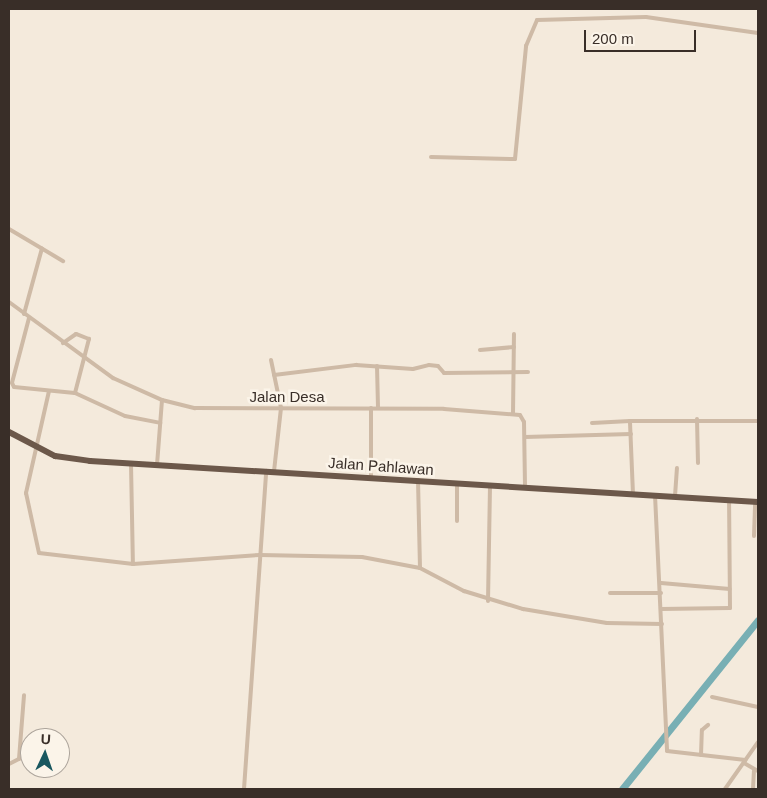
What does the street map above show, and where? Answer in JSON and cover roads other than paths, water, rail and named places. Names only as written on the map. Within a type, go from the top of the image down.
[{"type":"highway","name":"Jalan Pahlawan","points":[[9,432],[36,447],[70,459],[757,502]]},
{"type":"street","points":[[431,157],[515,159],[526,46],[537,20],[646,17],[758,33]]},
{"type":"street","points":[[9,229],[63,260]]},
{"type":"street","points":[[24,314],[42,248]]},
{"type":"street","name":"Jalan Desa","points":[[9,302],[84,359],[128,385],[162,400],[206,409],[378,408],[514,414]]},
{"type":"street","points":[[29,318],[15,373],[14,387],[74,393],[125,416],[160,423]]},
{"type":"street","points":[[63,343],[76,334],[86,336],[90,340],[74,393]]},
{"type":"street","points":[[514,334],[512,375],[514,414],[524,418],[525,488]]},
{"type":"street","points":[[480,350],[514,347]]},
{"type":"street","points":[[271,360],[282,408],[274,472]]},
{"type":"street","points":[[274,375],[353,365],[413,369],[429,365],[438,366],[444,374],[512,375],[528,372]]},
{"type":"street","points":[[377,366],[378,408]]},
{"type":"street","points":[[9,371],[15,373]]},
{"type":"street","points":[[49,391],[26,493],[37,551],[133,564],[260,555],[362,557],[420,568],[488,601],[580,620],[662,624]]},
{"type":"street","points":[[156,465],[162,400]]},
{"type":"street","points":[[371,477],[372,408]]},
{"type":"street","points":[[697,419],[698,463]]},
{"type":"street","points":[[592,423],[697,419],[758,421]]},
{"type":"street","points":[[630,421],[632,494]]},
{"type":"street","points":[[525,437],[630,434]]},
{"type":"street","points":[[131,464],[133,564]]},
{"type":"street","points":[[675,496],[677,468]]},
{"type":"street","points":[[244,789],[266,471]]},
{"type":"street","points":[[418,480],[420,568]]},
{"type":"street","points":[[457,484],[457,521]]},
{"type":"street","points":[[488,601],[490,486]]},
{"type":"street","points":[[655,496],[661,583],[666,748],[671,753],[701,755],[744,762],[756,771],[753,789]]},
{"type":"street","points":[[661,609],[727,609],[730,588],[729,500]]},
{"type":"street","points":[[754,536],[757,502]]},
{"type":"street","points":[[661,583],[730,588]]},
{"type":"street","points":[[610,593],[660,593]]},
{"type":"street","points":[[9,764],[18,761],[24,695]]},
{"type":"street","points":[[712,697],[758,707]]},
{"type":"street","points":[[701,755],[701,733],[708,725]]},
{"type":"street","points":[[725,789],[758,742]]},
{"type":"waterway","points":[[622,789],[758,620]]}]
